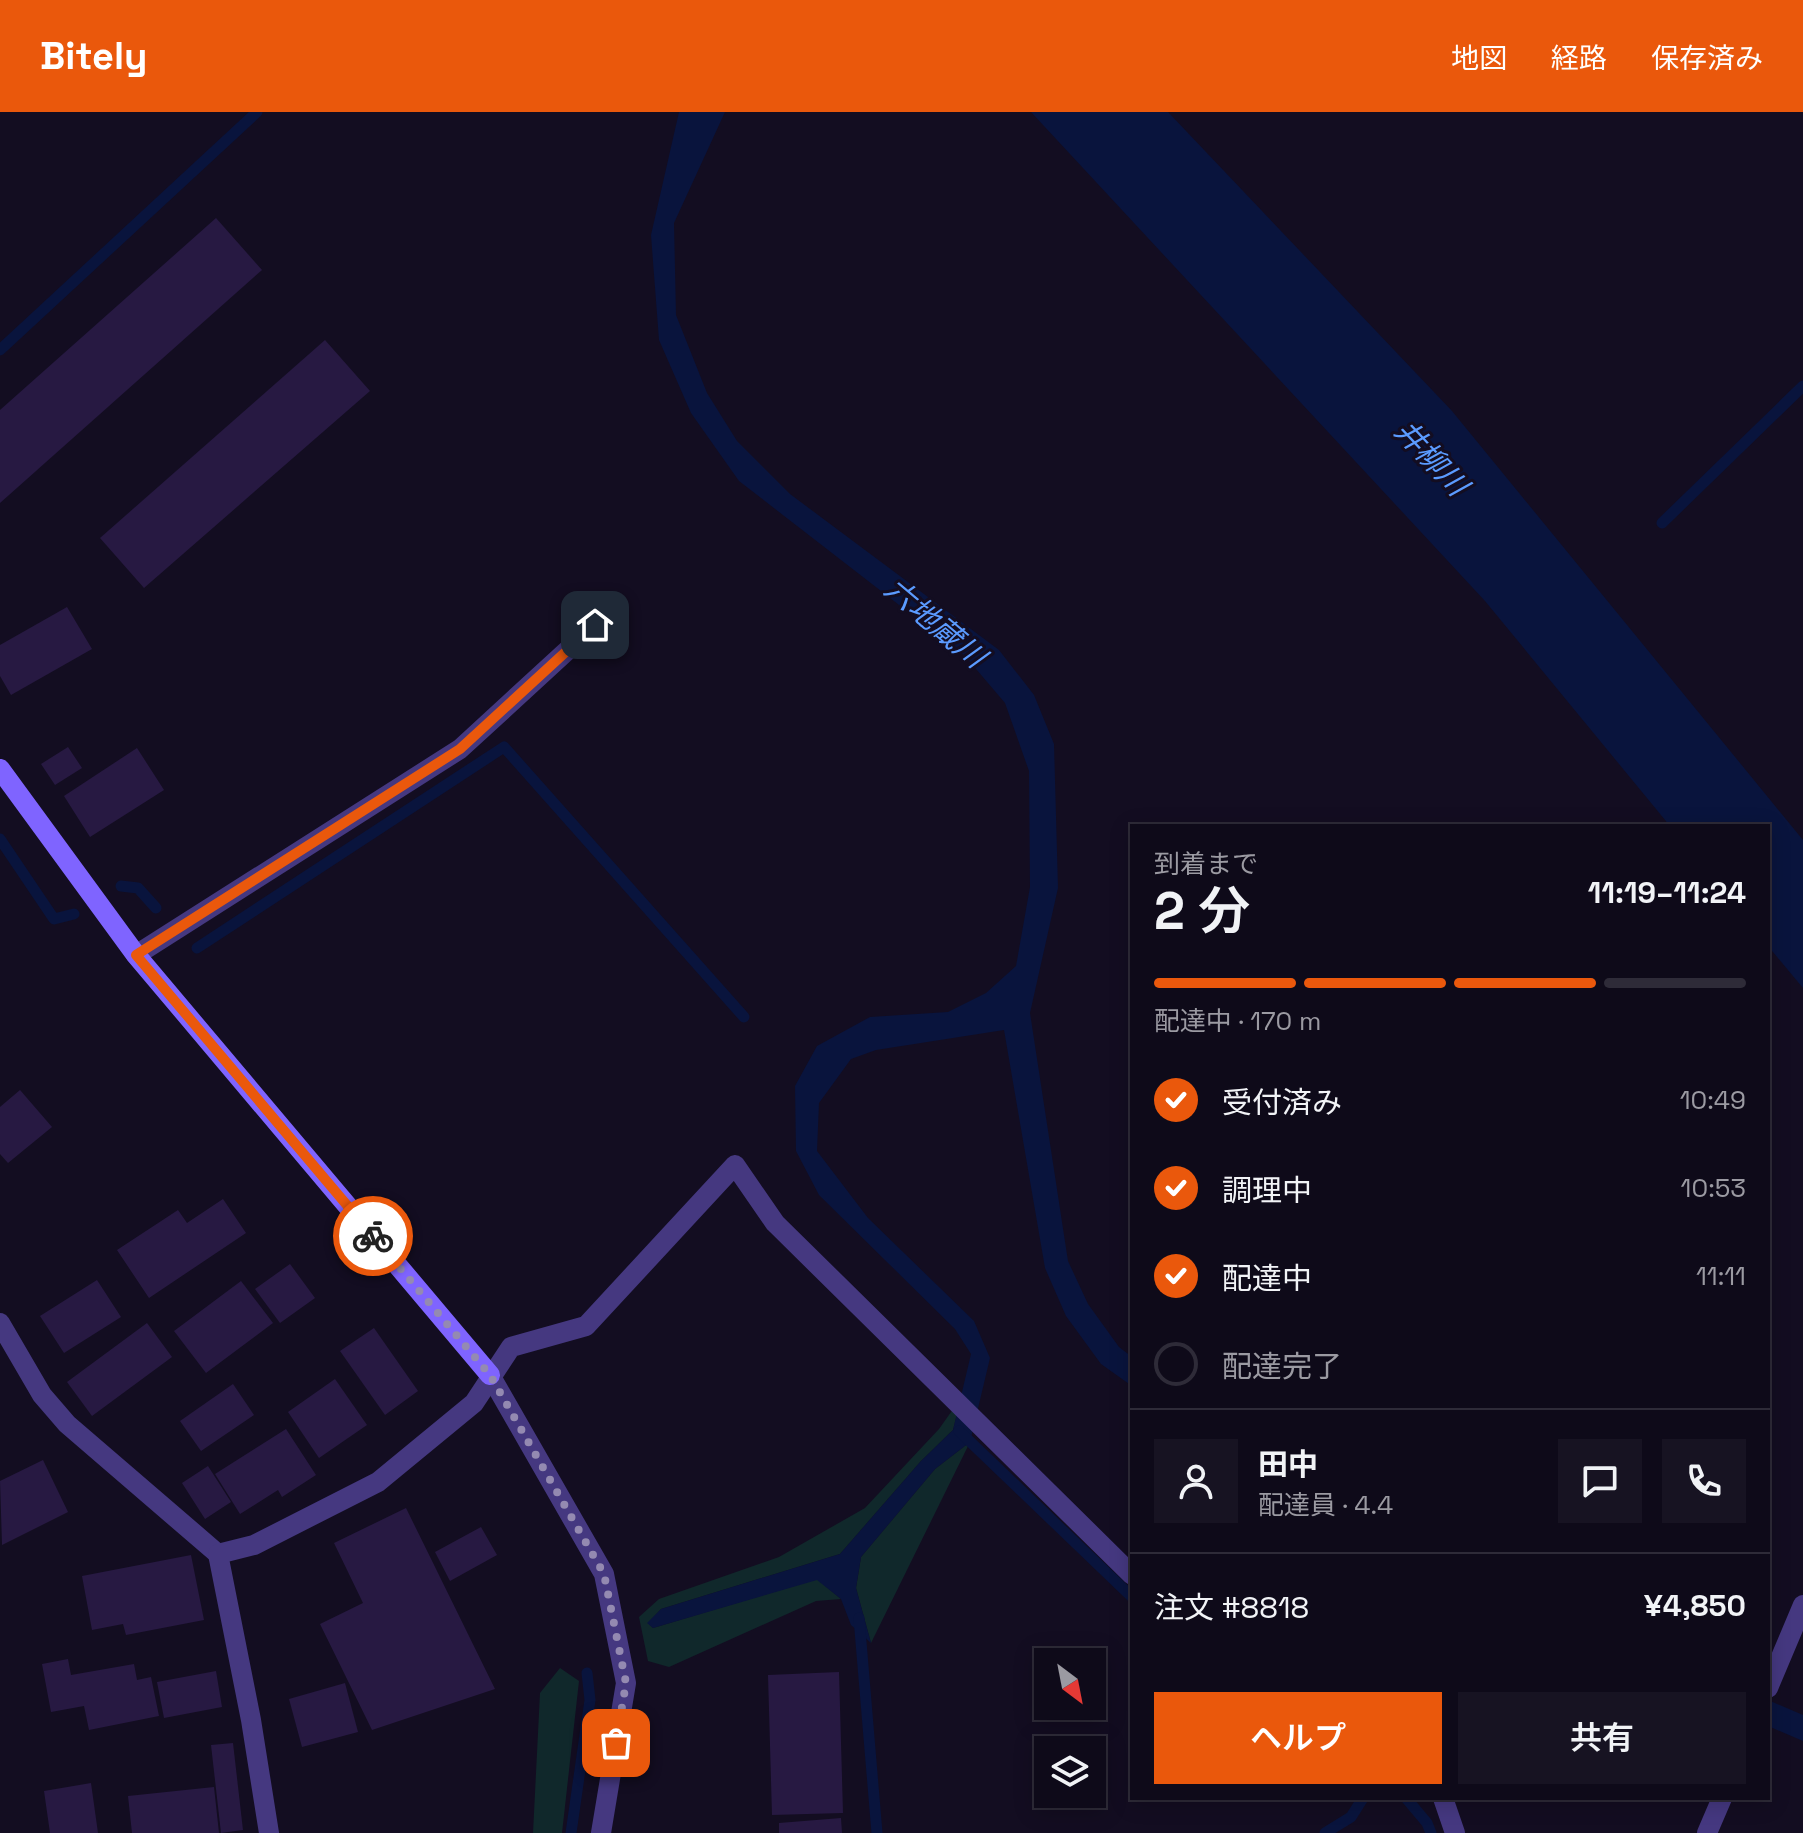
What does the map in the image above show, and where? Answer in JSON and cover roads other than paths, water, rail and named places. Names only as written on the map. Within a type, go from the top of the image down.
[{"type":"street","points":[[136,955],[460,749],[595,625]]},
{"type":"street","points":[[0,769],[136,955],[490,1375],[604,1574],[626,1683],[601,1833]]},
{"type":"street","points":[[218,1554],[254,1545],[378,1482],[474,1403],[511,1347],[586,1326],[735,1165],[775,1223],[1130,1573]]},
{"type":"street","points":[[0,1323],[42,1395],[67,1424],[218,1554],[251,1720],[269,1833]]},
{"type":"street","points":[[1770,1683],[1803,1605]]},
{"type":"street","points":[[1444,1800],[1455,1833]]},
{"type":"street","points":[[1707,1833],[1721,1800]]},
{"type":"water","name":"六地蔵川","points":[[679,112],[725,112],[674,223],[676,315],[707,393],[737,441],[790,494],[999,650],[1034,695],[1054,744],[1058,888],[1030,1013],[1068,1261],[1088,1304],[1119,1347],[1130,1355],[1130,1385],[1101,1364],[1066,1316],[1045,1268],[1004,1030],[876,1050],[851,1059],[819,1103],[817,1151],[868,1218],[974,1321],[990,1358],[970,1442],[935,1469],[861,1557],[856,1588],[871,1643],[851,1625],[841,1599],[817,1580],[653,1628],[647,1623],[661,1609],[840,1554],[921,1461],[953,1430],[971,1354],[955,1329],[819,1195],[796,1151],[795,1086],[817,1046],[870,1017],[948,1012],[986,993],[1016,966],[1030,887],[1029,771],[1005,703],[965,656],[739,481],[691,413],[659,340],[651,235]]},
{"type":"water","name":"井柳川","points":[[1031,112],[1168,112],[1452,411],[1803,840],[1803,988],[1770,948],[1770,824],[1668,824],[1485,601]]},
{"type":"water","points":[[1770,1701],[1803,1715],[1803,1741],[1770,1727]]},
{"type":"waterway","points":[[0,350],[257,112]]},
{"type":"waterway","points":[[1662,523],[1803,386]]},
{"type":"waterway","points":[[197,948],[504,747],[744,1017]]},
{"type":"waterway","points":[[0,839],[54,919],[74,914]]},
{"type":"waterway","points":[[121,886],[138,888],[156,908]]},
{"type":"waterway","points":[[959,1431],[1130,1595]]},
{"type":"waterway","points":[[859,1618],[877,1833]]},
{"type":"waterway","points":[[571,1833],[590,1700],[587,1673]]},
{"type":"waterway","points":[[1325,1833],[1351,1817],[1362,1800]]},
{"type":"waterway","points":[[1408,1800],[1427,1823],[1431,1833]]}]
